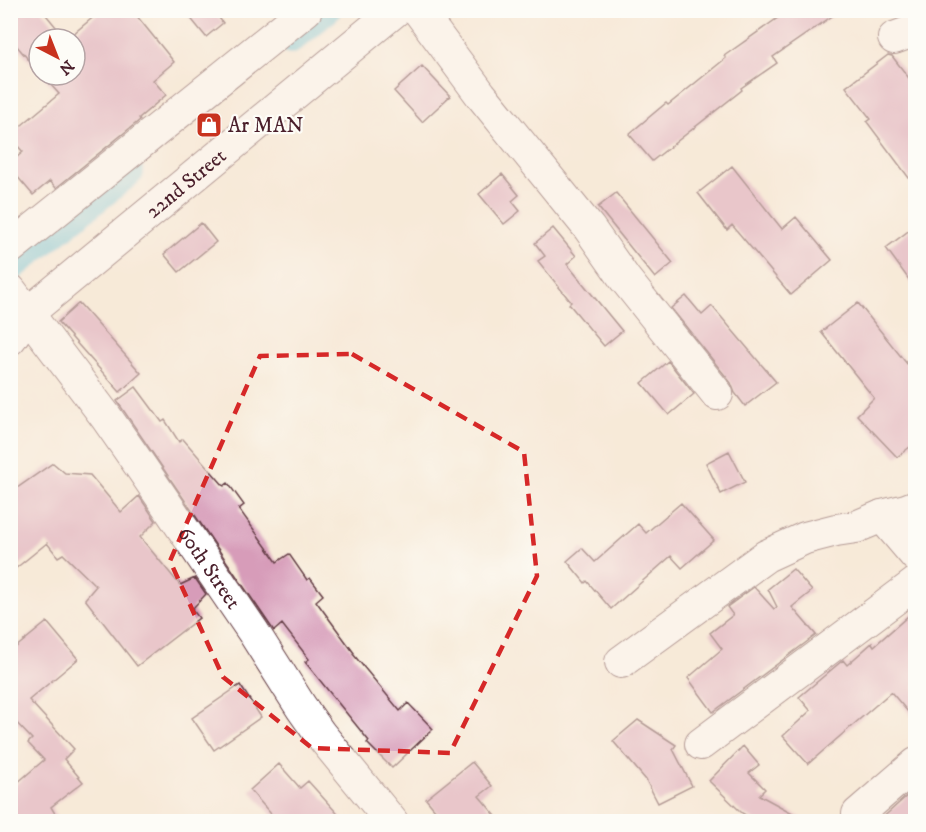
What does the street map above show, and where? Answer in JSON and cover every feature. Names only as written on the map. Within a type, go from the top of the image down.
[{"type":"street","points":[[10,248],[306,10]]},
{"type":"street","name":"22nd Street","points":[[10,339],[19,301],[396,10]]},
{"type":"street","points":[[418,10],[481,95],[589,228],[625,279],[717,394]]},
{"type":"street","name":"60th Street","points":[[19,301],[130,452],[254,633],[320,735],[392,822]]},
{"type":"street","points":[[621,662],[766,556],[805,538],[856,527],[915,506]]},
{"type":"street","points":[[882,516],[915,556]]},
{"type":"street","points":[[701,744],[915,583]]},
{"type":"street","points":[[858,814],[915,764]]},
{"type":"highlighted area","points":[[352,354],[524,452],[537,576],[450,753],[312,748],[223,677],[170,561],[260,356]]},
{"type":"building","points":[[10,10],[42,10],[56,27],[27,27],[27,58],[10,38]]},
{"type":"building","points":[[102,10],[132,10],[174,62],[153,80],[166,95],[139,118],[140,120],[56,188],[50,181],[33,195],[10,168],[10,163],[23,152],[10,135],[59,94],[53,87],[87,87],[87,27],[81,27]]},
{"type":"building","points":[[184,10],[213,10],[223,23],[206,37]]},
{"type":"building","points":[[789,10],[841,10],[773,57],[777,63],[741,88],[742,90],[652,161],[629,134],[726,58],[724,56]]},
{"type":"building","points":[[888,55],[892,56],[915,86],[915,186],[867,122],[871,119],[846,87]]},
{"type":"building","points":[[422,66],[450,96],[422,122],[394,91]]},
{"type":"building","points":[[732,166],[782,229],[796,217],[832,260],[791,295],[732,225],[727,230],[698,193]]},
{"type":"building","points":[[502,174],[519,195],[512,201],[520,211],[504,224],[479,194]]},
{"type":"building","points":[[616,193],[673,263],[655,278],[598,207]]},
{"type":"building","points":[[201,223],[216,242],[179,272],[164,254]]},
{"type":"building","points":[[915,226],[915,288],[886,248]]},
{"type":"building","points":[[553,228],[576,256],[567,264],[622,331],[604,346],[569,304],[571,302],[538,261],[545,256],[535,243]]},
{"type":"building","points":[[686,296],[702,315],[712,306],[776,382],[745,406],[731,383],[671,308]]},
{"type":"building","points":[[79,303],[141,373],[120,392],[58,322]]},
{"type":"building","points":[[858,303],[907,364],[915,356],[915,443],[897,457],[857,415],[874,398],[821,332]]},
{"type":"building","points":[[668,361],[694,394],[669,415],[642,383]]},
{"type":"building","points":[[136,387],[162,422],[165,420],[179,442],[183,439],[224,486],[228,483],[244,505],[239,509],[277,562],[289,554],[307,580],[310,578],[323,595],[316,601],[353,654],[400,711],[408,703],[433,729],[392,768],[367,743],[369,741],[305,662],[309,659],[282,624],[274,631],[117,401]]},
{"type":"building","points":[[729,451],[745,482],[721,494],[706,463]]},
{"type":"building","points":[[53,463],[65,473],[90,475],[121,512],[139,496],[156,521],[140,537],[180,585],[195,578],[206,594],[192,609],[199,618],[137,666],[85,599],[96,586],[63,554],[58,557],[47,543],[10,573],[10,493]]},
{"type":"building","points":[[681,503],[714,540],[682,568],[671,556],[611,609],[567,561],[582,548],[595,562],[638,524],[646,533]]},
{"type":"building","points":[[793,569],[812,591],[792,607],[816,635],[713,712],[688,678],[722,649],[710,633],[733,615],[727,607],[754,587],[774,609],[777,607],[768,589]]},
{"type":"building","points":[[915,610],[915,720],[891,692],[808,764],[783,736],[810,711],[799,697],[843,660],[847,665],[872,643],[874,646]]},
{"type":"building","points":[[47,622],[78,659],[29,700],[74,749],[64,759],[83,782],[51,807],[60,822],[10,822],[10,789],[44,760],[28,743],[32,739],[10,716],[10,652]]},
{"type":"building","points":[[240,685],[261,717],[214,750],[192,718]]},
{"type":"building","points":[[638,720],[676,745],[673,749],[692,786],[658,803],[646,780],[613,741]]},
{"type":"building","points":[[743,746],[759,765],[749,773],[765,789],[759,795],[809,822],[757,822],[742,813],[709,781]]},
{"type":"building","points":[[472,762],[492,786],[479,796],[501,822],[445,822],[426,799]]},
{"type":"building","points":[[279,764],[300,788],[308,781],[345,822],[278,822],[250,790]]},
{"type":"building","points":[[915,788],[915,822],[878,822],[909,794]]},
{"type":"waterway","points":[[291,40],[327,10]]},
{"type":"waterway","points":[[10,269],[130,172]]},
{"type":"place","name":"Ar MAN","points":[[209,125]]}]
